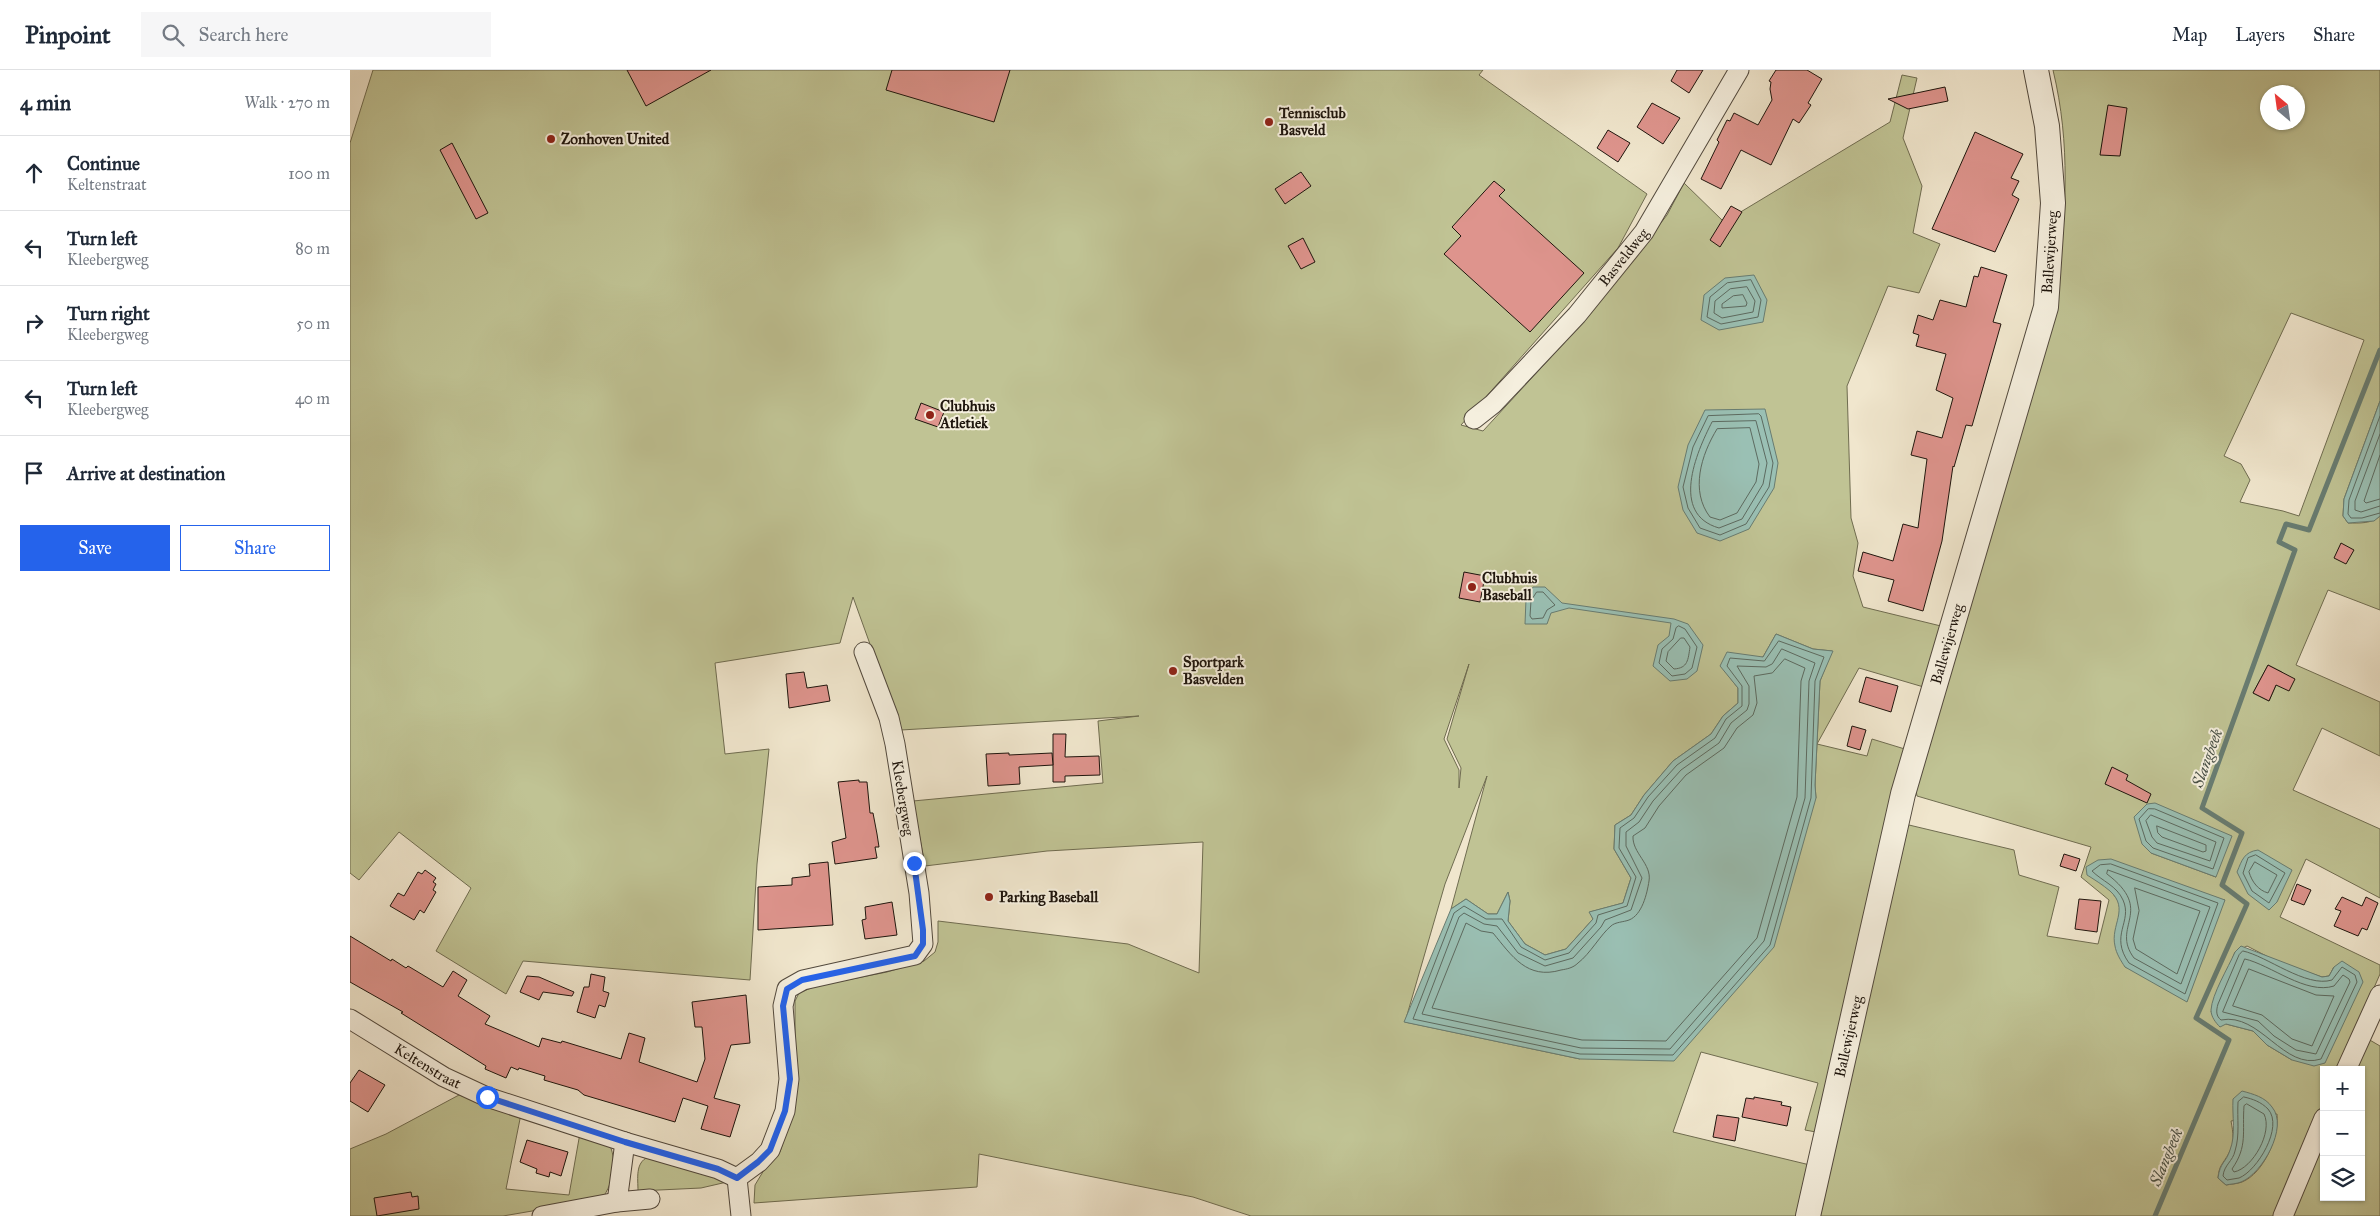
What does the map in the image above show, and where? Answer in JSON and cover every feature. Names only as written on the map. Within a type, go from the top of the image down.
[{"type":"street","name":"Basveldweg","points":[[1474,419],[1492,404],[1577,315],[1644,232],[1739,70]]},
{"type":"street","name":"Ballewijerweg","points":[[1808,1216],[1903,794],[2046,307],[2053,203],[2047,126],[2036,70]]},
{"type":"street","name":"Kleebergweg","points":[[737,1178],[770,1150],[785,1111],[790,1079],[783,1006],[787,989],[802,980],[915,956],[923,944],[919,893],[889,718],[864,652]]},
{"type":"street","points":[[2348,1066],[2380,995]]},
{"type":"street","name":"Keltenstraat","points":[[350,1019],[444,1077],[487,1097],[625,1142],[718,1169],[737,1178]]},
{"type":"street","points":[[2283,1216],[2320,1128]]},
{"type":"street","points":[[617,1202],[625,1142]]},
{"type":"street","points":[[737,1178],[741,1216]]},
{"type":"street","points":[[542,1216],[617,1202],[650,1199]]},
{"type":"green space","points":[[373,70],[1483,70],[1479,75],[1647,194],[1618,248],[1461,425],[1483,431],[1586,319],[1667,215],[1684,183],[1724,222],[1890,122],[1902,75],[1917,78],[1903,138],[1922,186],[1913,233],[1940,244],[1919,293],[1888,286],[1847,386],[1851,518],[1858,543],[1853,576],[1863,607],[1945,627],[1927,688],[1859,668],[1817,744],[1867,756],[1872,739],[1908,750],[1816,1132],[1805,1130],[1818,1083],[1701,1052],[1673,1132],[1810,1165],[1800,1216],[1251,1216],[1193,1197],[979,1154],[977,1187],[754,1203],[755,1185],[764,1170],[780,1152],[795,1104],[795,1001],[799,993],[816,986],[887,972],[924,961],[935,952],[938,942],[938,921],[1128,944],[1199,973],[1203,842],[1047,851],[925,866],[913,801],[1103,783],[1098,721],[1139,716],[901,730],[853,597],[840,643],[715,663],[725,754],[769,749],[757,864],[750,980],[523,961],[506,994],[436,951],[471,888],[399,832],[359,880],[350,873],[350,143]],"holes":[[[1776,634],[1813,649],[1832,651],[1820,681],[1816,798],[1580,1059],[1405,1022],[1445,884],[1487,776],[1451,909],[1466,899],[1488,914],[1497,914],[1508,892],[1510,901],[1508,921],[1525,944],[1545,955],[1566,949],[1593,919],[1590,912],[1623,903],[1631,878],[1614,849],[1615,825],[1631,815],[1644,795],[1673,761],[1711,734],[1723,716],[1738,703],[1738,688],[1721,666],[1763,657]],[[1469,664],[1447,739],[1461,768],[1459,788],[1459,770],[1444,739]]]},
{"type":"green space","points":[[2053,70],[2380,70],[2380,401],[2344,499],[2343,516],[2348,523],[2357,523],[2369,522],[2380,516],[2380,610],[2328,590],[2296,665],[2380,702],[2380,756],[2322,728],[2293,790],[2380,829],[2380,898],[2306,859],[2280,917],[2380,965],[2380,974],[2340,1066],[2320,1066],[2320,1111],[2274,1216],[1815,1216],[1905,830],[1909,825],[2014,850],[2019,875],[2059,887],[2047,936],[2098,944],[2109,900],[2081,877],[2091,847],[1917,796],[1916,790],[2057,289],[2063,233],[2065,179],[2062,125]],"holes":[[[2291,313],[2364,340],[2299,516],[2240,502],[2250,480],[2241,464],[2224,456]],[[2268,665],[2282,672],[2269,701],[2253,693]],[[2142,844],[2216,877],[2151,853]],[[2111,891],[2225,900],[2133,970],[2125,967],[2118,921],[2121,911],[2119,902]],[[2247,946],[2278,962],[2322,977],[2329,976],[2334,967],[2292,1060],[2267,1045],[2253,1031],[2226,1024],[2211,1012],[2235,952]],[[2277,1114],[2273,1143],[2263,1163],[2257,1171],[2240,1183],[2226,1185],[2218,1178],[2220,1167],[2232,1145],[2231,1121]]]},
{"type":"green space","points":[[2368,1039],[2380,1046],[2380,1216],[2292,1216],[2320,1150],[2320,1201],[2365,1201],[2365,1066],[2357,1066]]},
{"type":"green space","points":[[459,1095],[521,1114],[506,1189],[569,1195],[580,1133],[608,1141],[614,1163],[612,1178],[602,1199],[503,1216],[350,1216],[350,1149],[386,1134]]},
{"type":"green space","points":[[648,1157],[719,1175],[727,1182],[701,1188],[638,1191],[639,1167]]},
{"type":"water","points":[[1754,275],[1767,300],[1763,322],[1719,330],[1701,320],[1704,295],[1725,278]]},
{"type":"water","points":[[2380,401],[2380,516],[2374,521],[2348,523],[2343,516],[2344,499]]},
{"type":"water","points":[[1765,409],[1778,463],[1774,488],[1749,529],[1720,541],[1697,533],[1683,510],[1678,487],[1688,445],[1705,410]]},
{"type":"water","points":[[1533,587],[1545,587],[1562,603],[1674,619],[1688,624],[1703,645],[1697,671],[1687,679],[1670,681],[1653,666],[1658,645],[1669,636],[1671,623],[1569,608],[1551,613],[1547,624],[1525,624],[1526,599]]},
{"type":"water","points":[[1776,634],[1813,649],[1833,651],[1820,681],[1816,798],[1774,947],[1674,1061],[1580,1059],[1404,1022],[1451,909],[1466,899],[1488,914],[1497,914],[1508,892],[1510,901],[1508,921],[1525,944],[1545,955],[1566,949],[1593,919],[1589,912],[1623,903],[1631,878],[1614,849],[1615,825],[1631,815],[1644,795],[1673,761],[1711,734],[1723,716],[1738,703],[1738,688],[1720,666],[1727,652],[1763,657]]},
{"type":"water","points":[[2155,803],[2232,836],[2216,877],[2151,853],[2142,844],[2134,817],[2147,804]]},
{"type":"water","points":[[2258,850],[2292,870],[2277,902],[2269,910],[2248,894],[2237,872],[2242,860],[2253,851]]},
{"type":"water","points":[[2111,859],[2225,900],[2187,1002],[2125,967],[2119,957],[2114,938],[2119,904],[2110,891],[2087,875],[2086,867],[2098,860]]},
{"type":"water","points":[[2241,946],[2322,977],[2329,976],[2334,967],[2342,961],[2359,972],[2363,982],[2325,1063],[2314,1066],[2292,1060],[2267,1045],[2253,1031],[2226,1024],[2220,1027],[2215,1022],[2211,1010],[2214,996],[2235,952]]},
{"type":"water","points":[[2242,1091],[2259,1096],[2272,1107],[2276,1116],[2277,1126],[2271,1149],[2257,1170],[2241,1182],[2226,1185],[2218,1178],[2220,1169],[2232,1144],[2233,1099]]},
{"type":"building","points":[[627,70],[711,70],[646,106]]},
{"type":"building","points":[[892,70],[1010,70],[994,122],[886,90]]},
{"type":"building","points":[[1677,70],[1703,70],[1689,93],[1671,81]]},
{"type":"building","points":[[1776,70],[1807,70],[1822,79],[1808,103],[1811,105],[1799,123],[1793,119],[1771,165],[1741,150],[1721,189],[1701,179],[1719,142],[1717,140],[1727,120],[1730,121],[1734,113],[1758,125],[1772,100],[1771,82],[1769,81]]},
{"type":"building","points":[[1945,87],[1948,101],[1908,109],[1888,99]]},
{"type":"building","points":[[1652,103],[1680,118],[1663,144],[1637,127]]},
{"type":"building","points":[[2108,105],[2127,108],[2120,156],[2100,155]]},
{"type":"building","points":[[1608,130],[1630,143],[1618,162],[1597,148]]},
{"type":"building","points":[[1975,132],[2023,154],[2011,178],[2019,181],[2012,195],[2019,199],[1995,252],[1932,229]]},
{"type":"building","points":[[452,143],[488,213],[476,219],[440,150]]},
{"type":"building","points":[[1301,172],[1311,186],[1285,204],[1275,189]]},
{"type":"building","points":[[1494,181],[1505,190],[1499,196],[1584,273],[1530,332],[1444,254],[1461,236],[1452,227]]},
{"type":"building","points":[[1731,206],[1742,212],[1720,247],[1710,240]]},
{"type":"building","points":[[1303,238],[1315,262],[1301,269],[1288,246]]},
{"type":"building","points":[[1981,267],[2007,275],[1993,322],[2001,324],[1972,426],[1966,425],[1953,466],[1942,541],[1923,611],[1888,601],[1894,580],[1858,571],[1863,552],[1893,561],[1903,524],[1918,528],[1927,459],[1911,455],[1917,431],[1942,438],[1953,398],[1936,390],[1946,354],[1916,346],[1919,335],[1913,333],[1918,315],[1933,320],[1940,300],[1966,307],[1974,276],[1978,277]]},
{"type":"building","name":"Clubhuis Atletiek","points":[[921,403],[944,412],[938,427],[915,419]]},
{"type":"building","points":[[2341,543],[2354,550],[2346,564],[2334,558]]},
{"type":"building","name":"Clubhuis Baseball","points":[[1464,572],[1485,576],[1480,602],[1459,598]]},
{"type":"building","points":[[2268,665],[2295,679],[2289,691],[2276,685],[2269,701],[2253,693]]},
{"type":"building","points":[[804,672],[807,688],[827,685],[830,701],[789,708],[786,674]]},
{"type":"building","points":[[1866,677],[1898,686],[1891,712],[1859,702]]},
{"type":"building","points":[[1852,726],[1866,730],[1860,750],[1847,746]]},
{"type":"building","points":[[1053,734],[1066,734],[1065,757],[1099,756],[1100,775],[1065,776],[1065,782],[1053,782]]},
{"type":"building","points":[[1009,753],[1009,755],[1052,753],[1053,765],[1019,767],[1020,784],[988,786],[986,754]]},
{"type":"building","points":[[2112,767],[2128,775],[2126,780],[2151,794],[2147,803],[2105,784]]},
{"type":"building","points":[[859,780],[859,782],[867,782],[870,813],[873,813],[879,847],[875,847],[877,858],[835,864],[832,842],[846,838],[838,782]]},
{"type":"building","points":[[2064,854],[2080,859],[2076,871],[2060,866]]},
{"type":"building","points":[[828,862],[833,925],[758,930],[758,887],[792,885],[792,878],[810,876],[809,864]]},
{"type":"building","points":[[425,870],[436,878],[433,882],[436,884],[433,890],[436,892],[424,913],[420,910],[414,920],[390,906],[398,893],[404,896],[418,872],[422,874]]},
{"type":"building","points":[[2297,884],[2311,890],[2304,905],[2291,900]]},
{"type":"building","points":[[2342,897],[2362,906],[2366,897],[2378,903],[2367,930],[2362,928],[2358,936],[2334,926],[2341,911],[2335,909]]},
{"type":"building","points":[[2079,899],[2101,901],[2097,932],[2075,929]]},
{"type":"building","points":[[892,902],[897,935],[865,939],[862,920],[866,919],[865,907]]},
{"type":"building","points":[[350,936],[391,961],[392,959],[406,968],[408,966],[443,987],[453,971],[467,980],[458,996],[490,1016],[485,1024],[539,1047],[542,1038],[561,1043],[562,1041],[621,1059],[629,1033],[645,1038],[639,1062],[697,1082],[705,1059],[702,1027],[695,1027],[692,1002],[746,995],[750,1043],[731,1045],[714,1098],[740,1105],[730,1137],[701,1129],[708,1106],[683,1098],[675,1122],[584,1095],[578,1090],[544,1080],[545,1076],[519,1068],[518,1070],[511,1067],[506,1078],[485,1069],[486,1066],[401,1013],[403,1012],[350,982]]},
{"type":"building","points":[[591,974],[605,977],[603,991],[609,993],[605,1007],[599,1005],[595,1018],[577,1012],[584,987],[589,987]]},
{"type":"building","points":[[527,976],[539,977],[574,992],[572,996],[543,992],[539,1000],[520,992]]},
{"type":"building","points":[[359,1070],[385,1085],[368,1112],[350,1101],[350,1083]]},
{"type":"building","points":[[1754,1097],[1782,1102],[1781,1105],[1791,1107],[1787,1126],[1742,1117],[1746,1098],[1754,1099]]},
{"type":"building","points":[[1717,1115],[1739,1118],[1735,1141],[1713,1137]]},
{"type":"building","points":[[527,1140],[568,1152],[561,1176],[550,1172],[549,1177],[536,1173],[537,1169],[520,1162]]},
{"type":"building","points":[[411,1192],[412,1197],[418,1196],[419,1209],[377,1216],[374,1198]]},
{"type":"waterway","name":"Slangbeek","points":[[2155,1216],[2229,1040],[2196,1018],[2247,904],[2222,885],[2242,833],[2202,808],[2295,550],[2279,542],[2286,524],[2309,530],[2380,350]]},
{"type":"place","name":"Tennisclub Basveld","points":[[1269,122]]},
{"type":"place","name":"Zonhoven United","points":[[551,139]]},
{"type":"place","name":"Clubhuis Atletiek","points":[[930,415]]},
{"type":"place","name":"Clubhuis Baseball","points":[[1472,587]]},
{"type":"place","name":"Sportpark Basvelden","points":[[1173,671]]},
{"type":"place","name":"Parking Baseball","points":[[989,897]]},
{"type":"route","points":[[487,1097],[625,1142],[718,1169],[737,1178],[770,1150],[785,1111],[790,1079],[783,1006],[787,989],[802,980],[915,956],[923,944],[923,930],[914,863]]}]
